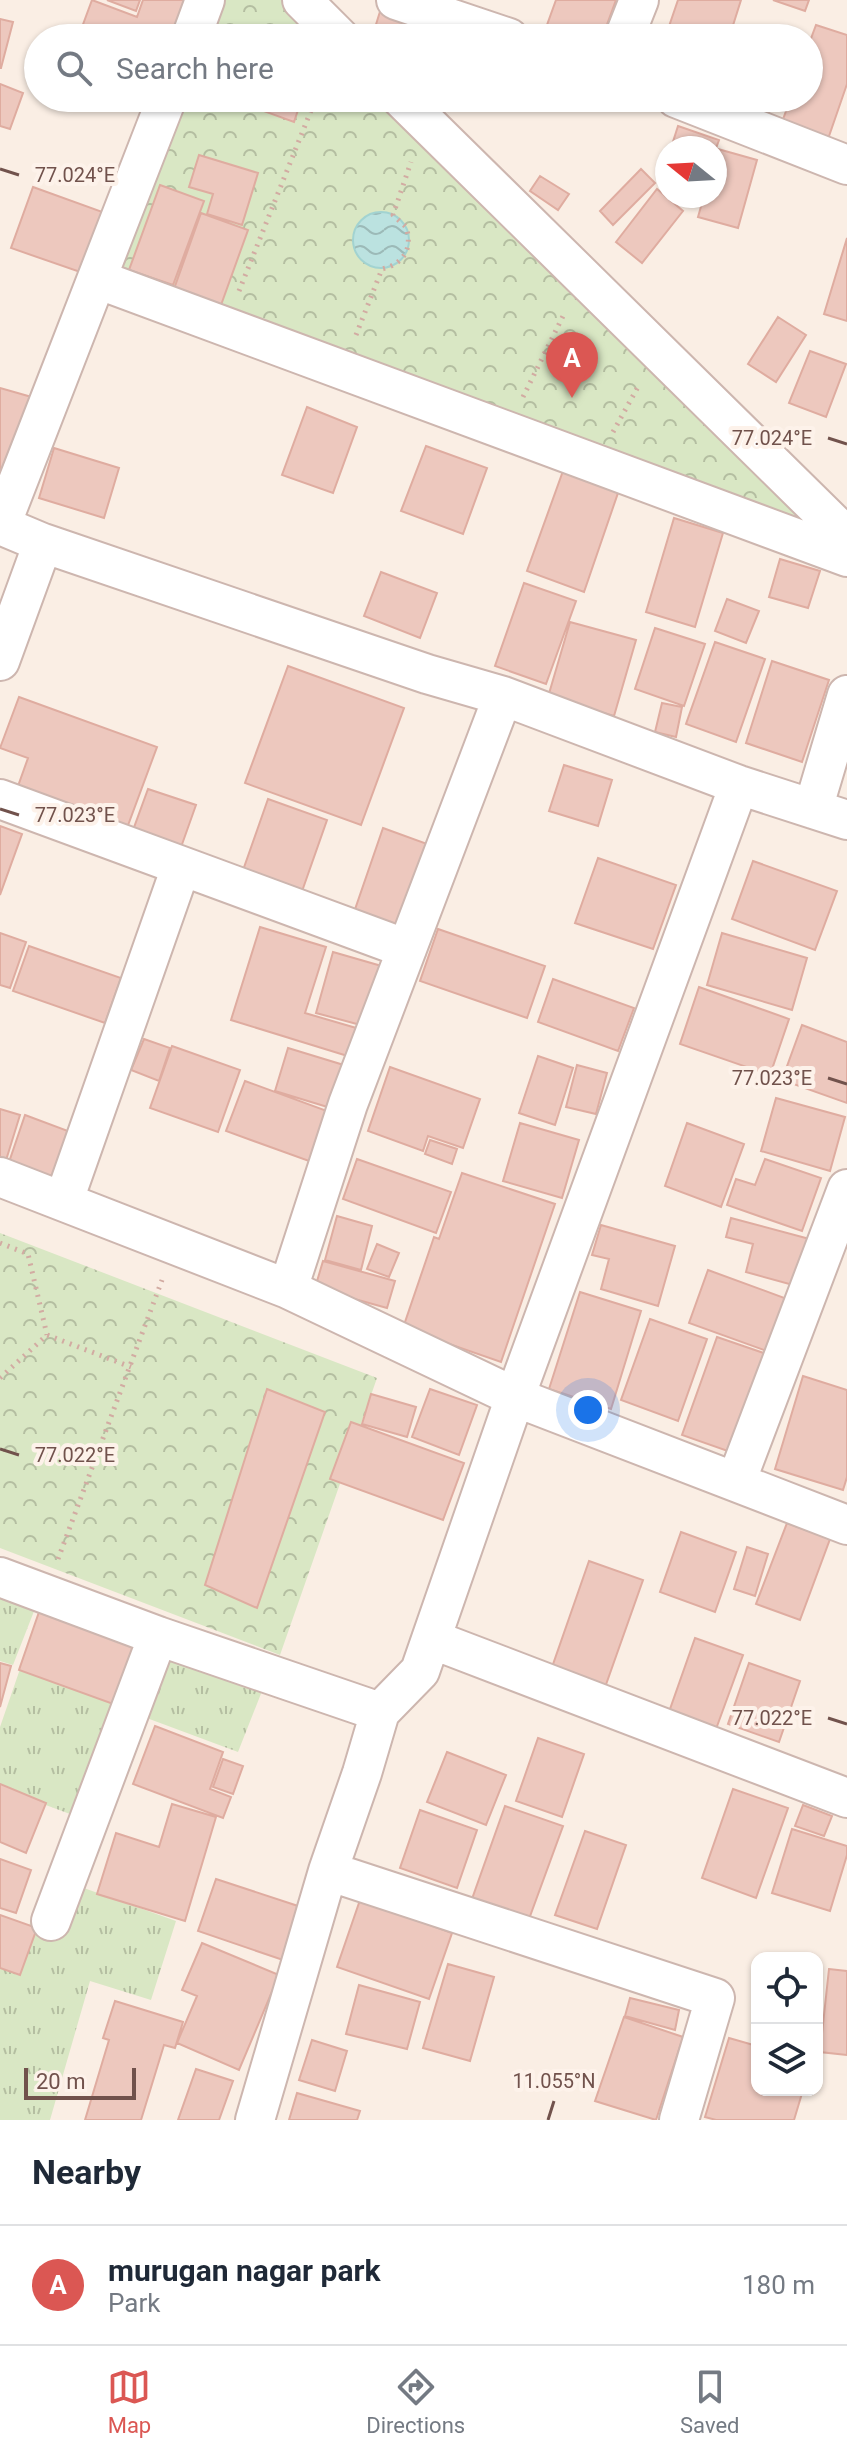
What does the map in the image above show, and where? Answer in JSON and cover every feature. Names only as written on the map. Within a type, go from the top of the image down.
[{"type":"street","points":[[196,24],[205,0]]},
{"type":"street","points":[[302,0],[326,24]]},
{"type":"street","points":[[396,0],[467,24]]},
{"type":"street","points":[[630,24],[639,0]]},
{"type":"street","points":[[162,112],[0,525],[43,543],[427,674],[503,696],[739,785],[830,815],[847,695]]},
{"type":"street","points":[[415,112],[847,537]]},
{"type":"street","points":[[712,112],[847,165]]},
{"type":"street","points":[[97,279],[847,557]]},
{"type":"street","points":[[0,661],[43,543]]},
{"type":"street","points":[[288,1289],[348,1104],[503,696]]},
{"type":"street","points":[[255,2120],[328,1871],[380,1712],[420,1671],[515,1397],[739,785]]},
{"type":"street","points":[[0,799],[407,949]]},
{"type":"street","points":[[64,1200],[181,867]]},
{"type":"street","points":[[0,1177],[288,1289],[515,1397],[847,1525]]},
{"type":"street","points":[[736,1482],[847,1189]]},
{"type":"street","points":[[0,1577],[158,1636],[380,1712]]},
{"type":"street","points":[[51,1921],[158,1636]]},
{"type":"street","points":[[431,1639],[847,1798]]},
{"type":"street","points":[[328,1871],[715,1998],[679,2120]]},
{"type":"path","points":[[238,292],[310,112]]},
{"type":"path","points":[[370,341],[356,336],[382,269],[399,262],[409,245],[406,227],[393,215],[413,157],[424,168]]},
{"type":"path","points":[[523,398],[567,307],[578,318]]},
{"type":"path","points":[[612,433],[642,381]]},
{"type":"path","points":[[509,393],[536,403]]},
{"type":"path","points":[[600,428],[626,439]]},
{"type":"path","points":[[0,1243],[28,1254],[47,1335]]},
{"type":"path","points":[[45,1594],[175,1245]]},
{"type":"path","points":[[47,1335],[131,1367]]},
{"type":"path","points":[[0,1378],[47,1335]]},
{"type":"green space","points":[[222,0],[283,0],[307,24],[213,24]]},
{"type":"green space","points":[[179,112],[395,112],[808,524],[116,272]]},
{"type":"green space","points":[[0,1233],[377,1378],[280,1655],[0,1548]]},
{"type":"green space","points":[[0,1586],[38,1601],[13,1665],[0,1661]]},
{"type":"green space","points":[[143,1640],[264,1686],[238,1752],[144,1717],[81,1887],[176,1921],[151,2000],[90,1981],[50,2120],[0,2120],[0,1968],[12,1972],[70,1814],[0,1788],[0,1727],[20,1669]]},
{"type":"water","points":[[381,212],[401,220],[409,240],[401,260],[381,268],[361,260],[353,240],[361,220]]},
{"type":"building","points":[[92,0],[137,17],[143,0],[194,0],[186,24],[83,24]]},
{"type":"building","points":[[107,0],[140,0],[136,11]]},
{"type":"building","points":[[556,0],[616,0],[607,24],[547,24]]},
{"type":"building","points":[[678,0],[741,0],[733,24],[670,24]]},
{"type":"building","points":[[773,0],[809,0],[805,11]]},
{"type":"building","points":[[383,2],[437,19],[435,24],[376,24]]},
{"type":"building","points":[[0,19],[13,22],[1,68],[0,68]]},
{"type":"building","points":[[823,27],[847,35],[847,84],[828,139],[782,122],[786,112],[823,112]]},
{"type":"building","points":[[0,84],[23,93],[10,129],[0,126]]},
{"type":"building","points":[[266,112],[297,112],[294,122]]},
{"type":"building","points":[[678,126],[707,136],[675,136]]},
{"type":"building","points":[[727,152],[757,160],[738,228],[698,217],[701,208],[727,208]]},
{"type":"building","points":[[199,155],[258,173],[242,225],[207,214],[213,194],[189,187]]},
{"type":"building","points":[[641,169],[655,183],[613,225],[600,211]]},
{"type":"building","points":[[540,176],[569,194],[558,210],[530,191]]},
{"type":"building","points":[[160,185],[204,201],[173,285],[129,270]]},
{"type":"building","points":[[33,187],[108,214],[86,274],[11,248]]},
{"type":"building","points":[[655,192],[655,208],[679,208],[683,211],[642,263],[616,242]]},
{"type":"building","points":[[201,213],[248,230],[221,305],[174,289]]},
{"type":"building","points":[[847,238],[847,321],[824,314]]},
{"type":"building","points":[[778,317],[806,335],[776,382],[748,364]]},
{"type":"building","points":[[810,351],[846,364],[826,417],[789,403]]},
{"type":"building","points":[[0,388],[35,398],[0,477]]},
{"type":"building","points":[[307,407],[357,427],[333,493],[282,475]]},
{"type":"building","points":[[426,446],[487,468],[463,534],[401,511]]},
{"type":"building","points":[[54,448],[119,468],[104,518],[39,498]]},
{"type":"building","points":[[563,471],[619,490],[584,592],[527,571]]},
{"type":"building","points":[[674,518],[723,533],[695,627],[646,612]]},
{"type":"building","points":[[780,559],[820,571],[808,608],[769,597]]},
{"type":"building","points":[[381,572],[437,593],[420,638],[364,616]]},
{"type":"building","points":[[524,583],[576,601],[546,684],[495,666]]},
{"type":"building","points":[[727,599],[759,611],[746,643],[715,631]]},
{"type":"building","points":[[570,622],[636,640],[614,716],[548,697]]},
{"type":"building","points":[[655,628],[705,644],[684,706],[635,689]]},
{"type":"building","points":[[715,642],[765,659],[736,742],[686,724]]},
{"type":"building","points":[[772,661],[829,680],[802,762],[746,743]]},
{"type":"building","points":[[288,666],[404,708],[361,825],[245,783]]},
{"type":"building","points":[[19,697],[157,747],[127,828],[17,789],[28,758],[0,748]]},
{"type":"building","points":[[662,703],[682,707],[676,737],[655,732]]},
{"type":"building","points":[[564,765],[612,780],[598,826],[549,811]]},
{"type":"building","points":[[148,789],[196,805],[180,850],[132,833]]},
{"type":"building","points":[[268,799],[327,820],[300,897],[241,876]]},
{"type":"building","points":[[0,826],[22,834],[0,895]]},
{"type":"building","points":[[383,828],[430,845],[398,938],[351,921]]},
{"type":"building","points":[[598,858],[676,885],[653,949],[575,923]]},
{"type":"building","points":[[753,861],[837,891],[815,950],[732,919]]},
{"type":"building","points":[[260,927],[326,947],[305,1013],[363,1030],[354,1058],[231,1020]]},
{"type":"building","points":[[438,929],[545,966],[527,1018],[420,981]]},
{"type":"building","points":[[0,933],[26,942],[10,988],[0,985]]},
{"type":"building","points":[[722,933],[807,958],[792,1010],[707,985]]},
{"type":"building","points":[[29,946],[121,978],[105,1023],[13,991]]},
{"type":"building","points":[[333,952],[385,967],[368,1027],[316,1013]]},
{"type":"building","points":[[553,979],[634,1008],[618,1051],[538,1022]]},
{"type":"building","points":[[699,987],[789,1019],[770,1075],[680,1044]]},
{"type":"building","points":[[802,1025],[847,1042],[847,1103],[782,1080]]},
{"type":"building","points":[[144,1039],[170,1048],[159,1081],[131,1070]]},
{"type":"building","points":[[172,1046],[240,1070],[218,1132],[150,1108]]},
{"type":"building","points":[[288,1048],[347,1066],[334,1109],[275,1091]]},
{"type":"building","points":[[538,1056],[573,1068],[555,1125],[519,1113]]},
{"type":"building","points":[[577,1065],[607,1073],[596,1114],[566,1107]]},
{"type":"building","points":[[390,1067],[480,1099],[463,1148],[428,1136],[423,1151],[368,1131]]},
{"type":"building","points":[[245,1081],[327,1111],[309,1161],[226,1131]]},
{"type":"building","points":[[776,1098],[845,1117],[830,1171],[761,1151]]},
{"type":"building","points":[[0,1109],[20,1115],[3,1170],[0,1169]]},
{"type":"building","points":[[25,1115],[68,1131],[48,1189],[5,1174]]},
{"type":"building","points":[[520,1123],[579,1140],[562,1198],[503,1181]]},
{"type":"building","points":[[687,1123],[744,1144],[721,1207],[665,1186]]},
{"type":"building","points":[[430,1140],[457,1149],[452,1164],[425,1154]]},
{"type":"building","points":[[357,1159],[451,1192],[436,1233],[343,1199]]},
{"type":"building","points":[[765,1159],[821,1178],[802,1231],[727,1205],[736,1179],[755,1185]]},
{"type":"building","points":[[462,1173],[555,1204],[501,1362],[403,1328],[434,1237],[439,1239]]},
{"type":"building","points":[[337,1216],[372,1226],[361,1270],[325,1260]]},
{"type":"building","points":[[731,1218],[817,1241],[804,1288],[746,1272],[753,1244],[726,1237]]},
{"type":"building","points":[[601,1225],[675,1246],[658,1306],[601,1289],[609,1259],[592,1255]]},
{"type":"building","points":[[377,1244],[399,1253],[389,1277],[367,1269]]},
{"type":"building","points":[[323,1261],[395,1281],[387,1308],[315,1288]]},
{"type":"building","points":[[708,1270],[798,1303],[778,1355],[689,1323]]},
{"type":"building","points":[[580,1292],[641,1311],[611,1409],[549,1389]]},
{"type":"building","points":[[650,1319],[707,1339],[678,1421],[621,1400]]},
{"type":"building","points":[[717,1337],[778,1358],[742,1456],[682,1435]]},
{"type":"building","points":[[803,1376],[847,1390],[847,1477],[843,1490],[775,1469]]},
{"type":"building","points":[[267,1389],[325,1412],[257,1608],[205,1585]]},
{"type":"building","points":[[430,1389],[477,1405],[459,1455],[412,1437]]},
{"type":"building","points":[[371,1394],[416,1407],[407,1437],[362,1424]]},
{"type":"building","points":[[351,1422],[464,1463],[443,1520],[330,1479]]},
{"type":"building","points":[[787,1523],[830,1539],[800,1620],[756,1604]]},
{"type":"building","points":[[681,1532],[736,1552],[715,1612],[660,1592]]},
{"type":"building","points":[[747,1547],[768,1554],[755,1596],[734,1589]]},
{"type":"building","points":[[589,1561],[643,1580],[603,1693],[550,1673]]},
{"type":"building","points":[[39,1612],[137,1647],[116,1705],[19,1670]]},
{"type":"building","points":[[695,1638],[743,1655],[716,1729],[669,1712]]},
{"type":"building","points":[[0,1663],[11,1666],[0,1707]]},
{"type":"building","points":[[749,1663],[800,1681],[779,1742],[728,1724]]},
{"type":"building","points":[[155,1726],[223,1752],[210,1789],[231,1797],[223,1818],[133,1784]]},
{"type":"building","points":[[538,1738],[584,1754],[562,1817],[516,1801]]},
{"type":"building","points":[[447,1752],[506,1775],[486,1825],[427,1802]]},
{"type":"building","points":[[223,1759],[243,1766],[233,1794],[213,1787]]},
{"type":"building","points":[[0,1784],[46,1803],[26,1853],[0,1842]]},
{"type":"building","points":[[733,1789],[788,1808],[756,1898],[702,1878]]},
{"type":"building","points":[[172,1804],[216,1817],[185,1921],[97,1894],[116,1833],[159,1847]]},
{"type":"building","points":[[803,1805],[832,1816],[824,1836],[795,1826]]},
{"type":"building","points":[[505,1806],[563,1826],[529,1919],[472,1899]]},
{"type":"building","points":[[420,1810],[477,1830],[457,1888],[400,1868]]},
{"type":"building","points":[[792,1829],[847,1846],[830,1911],[772,1893]]},
{"type":"building","points":[[585,1831],[626,1845],[597,1929],[555,1915]]},
{"type":"building","points":[[0,1859],[31,1870],[16,1913],[0,1908]]},
{"type":"building","points":[[216,1879],[301,1907],[283,1960],[198,1931]]},
{"type":"building","points":[[360,1900],[452,1933],[429,1999],[337,1967]]},
{"type":"building","points":[[0,1915],[37,1928],[20,1975],[0,1968]]},
{"type":"building","points":[[202,1943],[279,1975],[239,2070],[177,2043],[197,1996],[182,1990]]},
{"type":"building","points":[[448,1964],[494,1977],[470,2061],[423,2048]]},
{"type":"building","points":[[829,1969],[847,1971],[847,2055],[823,2052]]},
{"type":"building","points":[[359,1985],[420,2002],[407,2049],[346,2034]]},
{"type":"building","points":[[630,1998],[679,2010],[675,2030],[625,2016]]},
{"type":"building","points":[[115,2001],[183,2022],[175,2048],[164,2045],[141,2120],[85,2120],[109,2040],[103,2038]]},
{"type":"building","points":[[624,2017],[683,2037],[656,2120],[595,2101]]},
{"type":"building","points":[[729,2038],[751,2044],[751,2096],[801,2096],[794,2120],[716,2120],[705,2117]]},
{"type":"building","points":[[312,2040],[347,2051],[335,2091],[299,2080]]},
{"type":"building","points":[[196,2069],[233,2081],[219,2120],[178,2120]]},
{"type":"building","points":[[297,2093],[360,2111],[357,2120],[289,2120]]},
{"type":"place","name":"murugan nagar park","points":[[572,398]]}]
